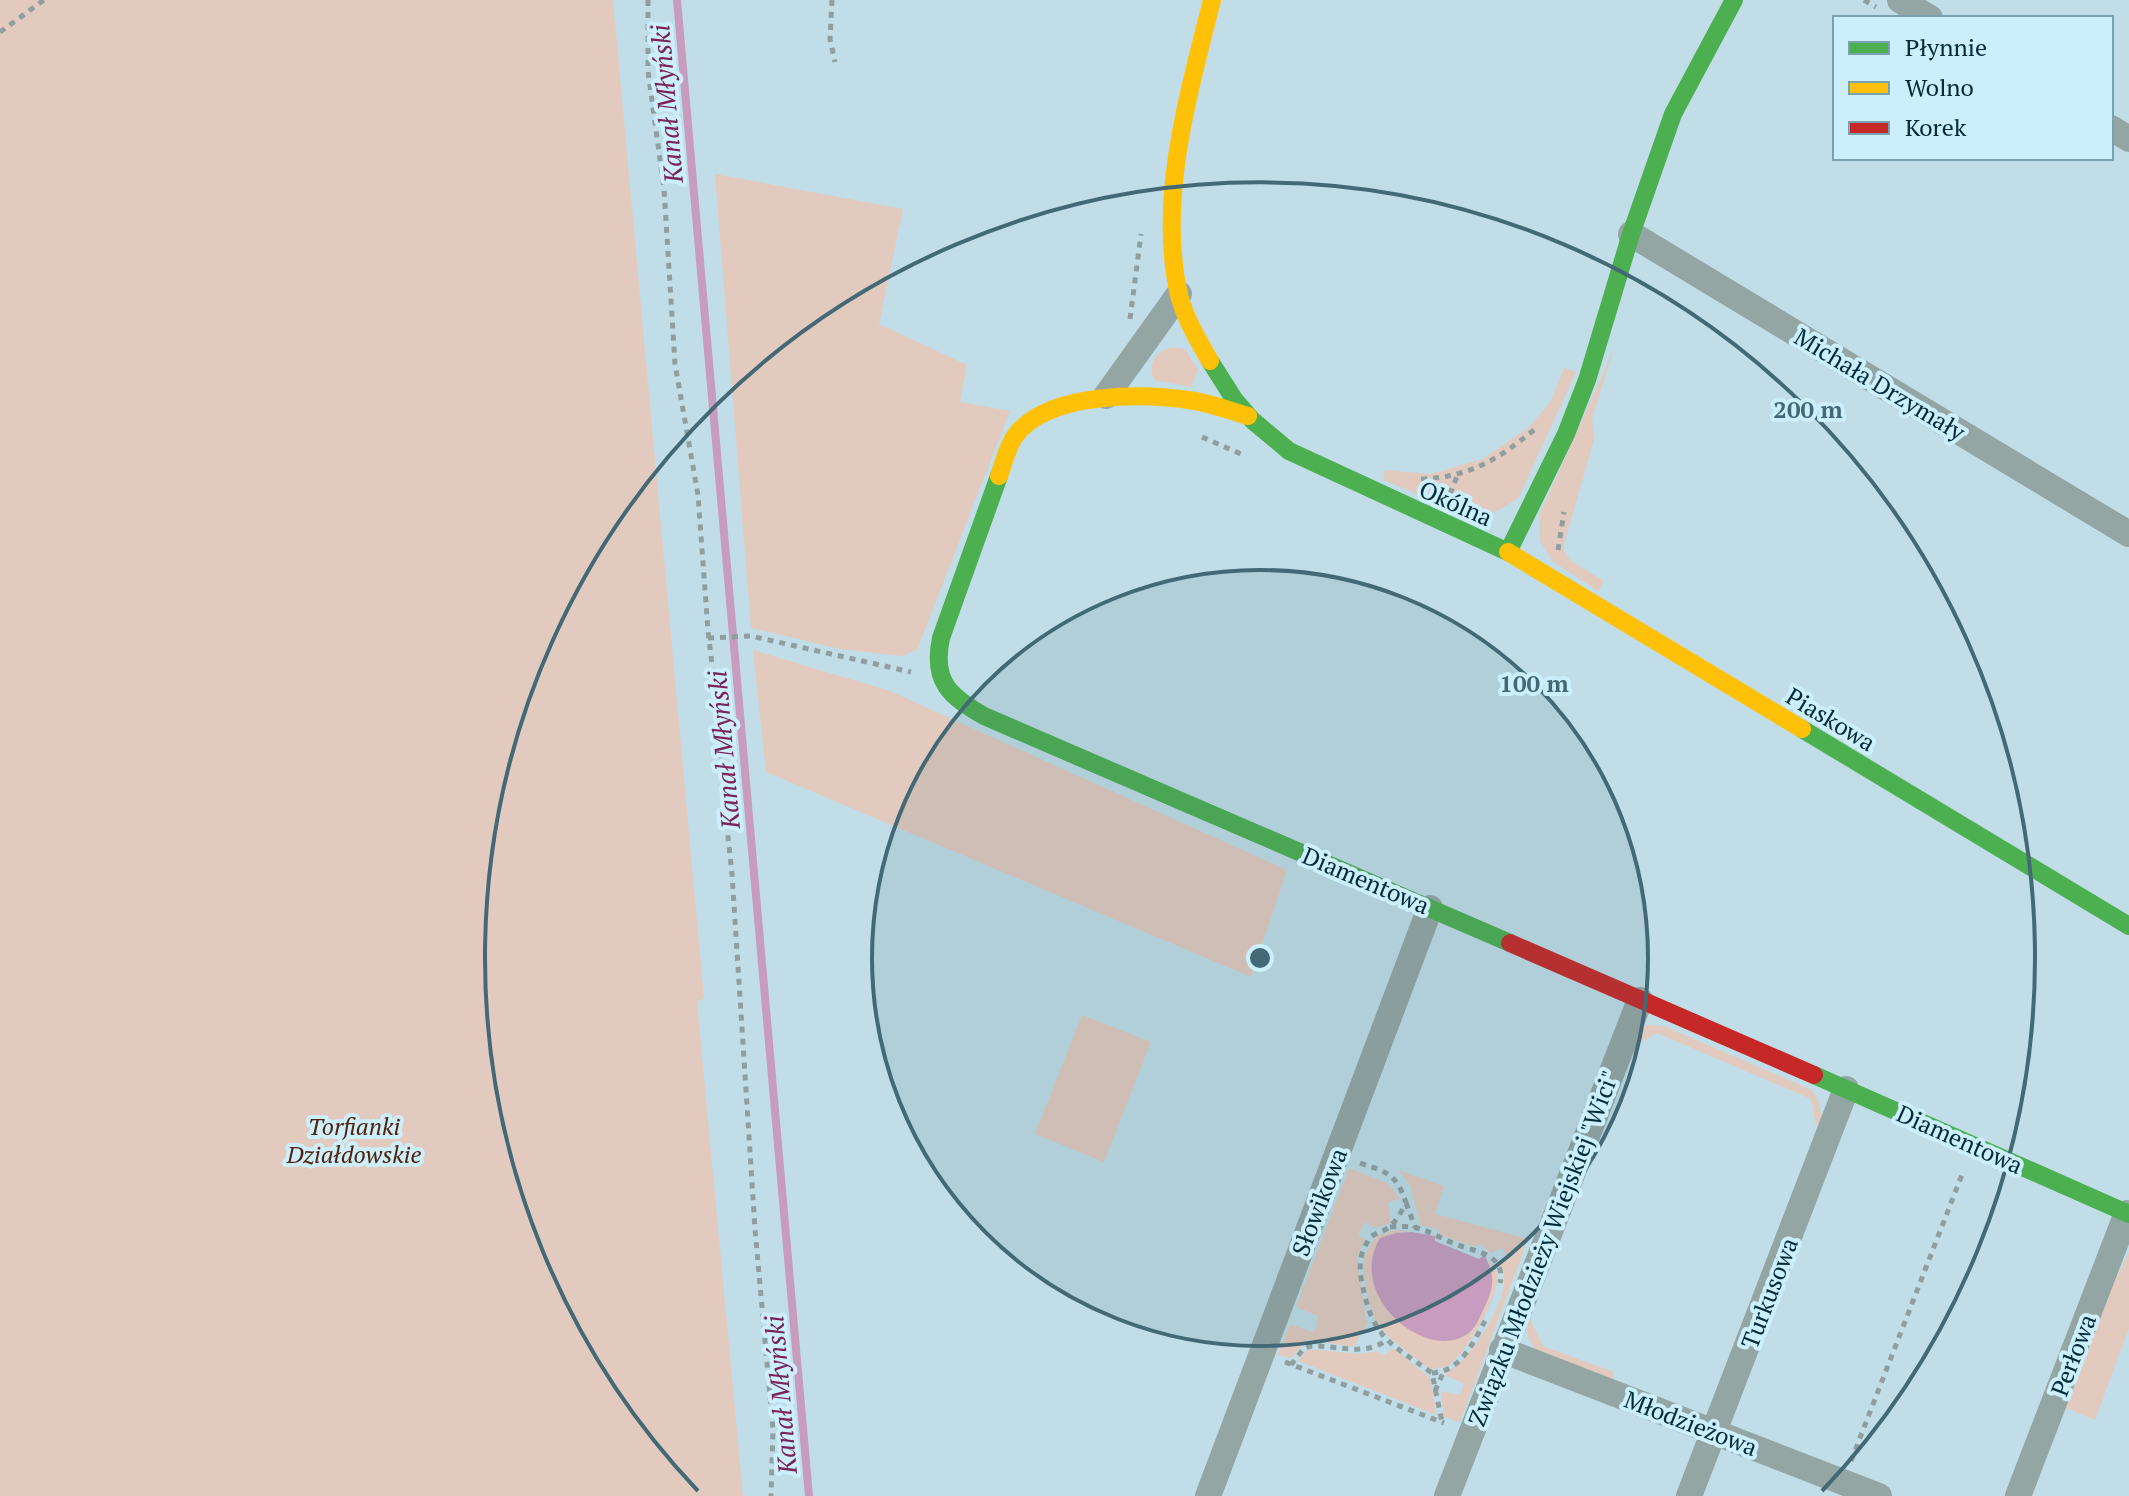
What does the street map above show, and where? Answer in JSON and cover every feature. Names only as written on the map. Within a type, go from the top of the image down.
[{"type":"street","name":"Okólna","points":[[1212,0],[1190,99],[1174,200],[1173,230],[1179,294],[1198,341],[1227,390],[1248,416],[1283,448],[1374,493],[1508,552],[1566,434],[1587,380],[1631,234],[1673,114],[1734,0]]},
{"type":"street","points":[[1900,0],[1927,16]]},
{"type":"street","name":"Michała Drzymały","points":[[1631,234],[2129,534]]},
{"type":"street","points":[[1106,396],[1179,294]]},
{"type":"street","points":[[1155,328],[1198,341]]},
{"type":"street","points":[[1135,357],[1153,398]]},
{"type":"street","points":[[1194,400],[1213,366]]},
{"type":"street","points":[[940,676],[937,652],[941,638],[1014,437],[1032,420],[1076,403],[1106,396],[1194,400],[1248,416]]},
{"type":"street","name":"Piaskowa","points":[[1508,552],[2129,926]]},
{"type":"street","name":"Diamentowa","points":[[940,676],[943,686],[959,703],[984,716],[2128,1214]]},
{"type":"street","name":"Słowikowa","points":[[1208,1496],[1430,908]]},
{"type":"street","name":"Związku Młodzieży Wiejskiej \"Wici\"","points":[[1447,1496],[1640,1000]]},
{"type":"street","name":"Turkusowa","points":[[1689,1496],[1846,1089]]},
{"type":"street","name":"Perłowa","points":[[2018,1496],[2128,1214]]},
{"type":"street","name":"Młodzieżowa","points":[[1502,1350],[1879,1496]]},
{"type":"path","points":[[0,32],[44,0]]},
{"type":"path","points":[[648,0],[648,71],[664,189],[675,364],[698,495],[708,638],[732,874],[755,1229],[773,1430],[771,1496]]},
{"type":"path","points":[[832,0],[830,39],[835,62]]},
{"type":"path","points":[[1409,478],[1445,478],[1481,468],[1541,424]]},
{"type":"path","points":[[1450,494],[1458,474]]},
{"type":"path","points":[[708,638],[751,636],[898,670],[940,676]]},
{"type":"path","points":[[1843,1483],[1973,1145]]},
{"type":"path","points":[[1348,1160],[1387,1172],[1397,1181],[1415,1227]]},
{"type":"path","points":[[1389,1228],[1406,1202]]},
{"type":"path","points":[[1442,1422],[1432,1373],[1387,1340],[1375,1326],[1360,1272],[1361,1253],[1370,1237],[1389,1228],[1415,1227],[1432,1231],[1458,1245],[1486,1253],[1497,1262],[1502,1278],[1498,1292]]},
{"type":"path","points":[[1432,1373],[1457,1364],[1471,1347],[1487,1318]]},
{"type":"path","points":[[1291,1365],[1304,1348],[1311,1346],[1364,1350],[1387,1340]]},
{"type":"path","points":[[1282,1361],[1451,1426]]},
{"type":"path","points":[[1435,1391],[1445,1370]]},
{"type":"green space","name":"Torfianki Działdowskie","points":[[0,0],[613,0],[704,998],[697,1002],[743,1496],[0,1496]]},
{"type":"green space","points":[[715,174],[903,209],[879,324],[967,365],[960,402],[1010,411],[917,650],[901,656],[840,649],[751,628]]},
{"type":"green space","points":[[1172,347],[1185,349],[1198,370],[1191,387],[1154,380],[1154,359]]},
{"type":"green space","points":[[1614,349],[1592,418],[1594,440],[1563,548],[1570,560],[1604,581],[1598,591],[1552,561],[1540,541],[1539,516]]},
{"type":"green space","points":[[1564,368],[1576,372],[1519,497],[1505,507],[1485,514],[1468,512],[1383,480],[1385,470],[1430,474],[1483,459],[1529,427],[1551,401]]},
{"type":"green space","points":[[753,650],[890,691],[1287,870],[1251,977],[766,772]]},
{"type":"green space","points":[[1082,1015],[1151,1042],[1104,1162],[1035,1134]]},
{"type":"green space","points":[[1646,1025],[1664,1026],[1812,1090],[1819,1101],[1823,1127],[1816,1125],[1811,1099],[1657,1033],[1638,1044],[1635,1051],[1629,1048],[1634,1036]]},
{"type":"green space","points":[[1349,1168],[1389,1184],[1400,1199],[1388,1202],[1391,1223],[1375,1228],[1365,1222],[1358,1235],[1365,1239],[1358,1256],[1358,1267],[1367,1323],[1354,1347],[1310,1340],[1291,1358],[1278,1355],[1290,1324],[1312,1332],[1317,1327],[1318,1316],[1296,1307]]},
{"type":"green space","points":[[1398,1170],[1444,1186],[1435,1214],[1528,1239],[1460,1422],[1444,1417],[1441,1391],[1460,1395],[1464,1383],[1446,1376],[1447,1372],[1466,1356],[1485,1330],[1500,1301],[1504,1274],[1500,1264],[1508,1259],[1502,1248],[1491,1253],[1481,1244],[1474,1247],[1441,1235],[1438,1229],[1420,1225],[1411,1187]]},
{"type":"green space","points":[[1396,1230],[1412,1232],[1396,1233],[1492,1269],[1487,1259],[1496,1270],[1494,1295],[1481,1324],[1455,1360],[1447,1366],[1429,1369],[1389,1337],[1376,1322],[1368,1300],[1364,1255],[1377,1235]]},
{"type":"green space","points":[[2129,1252],[2129,1328],[2095,1420],[2066,1408],[2111,1289]]},
{"type":"green space","points":[[1528,1310],[1533,1311],[1530,1319],[1543,1346],[1614,1372],[1613,1379],[1540,1353],[1527,1334]]},
{"type":"green space","points":[[1393,1348],[1430,1378],[1437,1415],[1298,1361],[1307,1350],[1377,1351],[1384,1356]]},
{"type":"shaded area","points":[[1412,1232],[1435,1236],[1435,1241],[1479,1259],[1484,1255],[1488,1262],[1492,1287],[1487,1301],[1474,1328],[1455,1339],[1436,1340],[1416,1334],[1398,1321],[1383,1304],[1374,1283],[1372,1261],[1380,1238]]},
{"type":"waterway","name":"Kanał Młyński","points":[[677,0],[809,1496]]},
{"type":"traffic: fast","points":[[1210,361],[1234,399],[1252,420],[1289,451],[1508,552],[1566,434],[1587,380],[1631,234],[1673,114],[1734,0]]},
{"type":"traffic: fast","points":[[999,476],[941,638],[941,676],[953,694],[984,716],[1510,943]]},
{"type":"traffic: fast","points":[[1802,729],[2129,926]]},
{"type":"traffic: fast","points":[[1814,1075],[2129,1214]]},
{"type":"traffic: slow","points":[[1210,361],[1188,320],[1179,295],[1173,259],[1172,221],[1179,146],[1212,0]]},
{"type":"traffic: slow","points":[[999,476],[1015,436],[1030,421],[1050,410],[1073,403],[1125,397],[1174,398],[1202,402],[1248,416]]},
{"type":"traffic: slow","points":[[1508,552],[1802,729]]},
{"type":"traffic: jam","points":[[1510,943],[1814,1075]]}]
